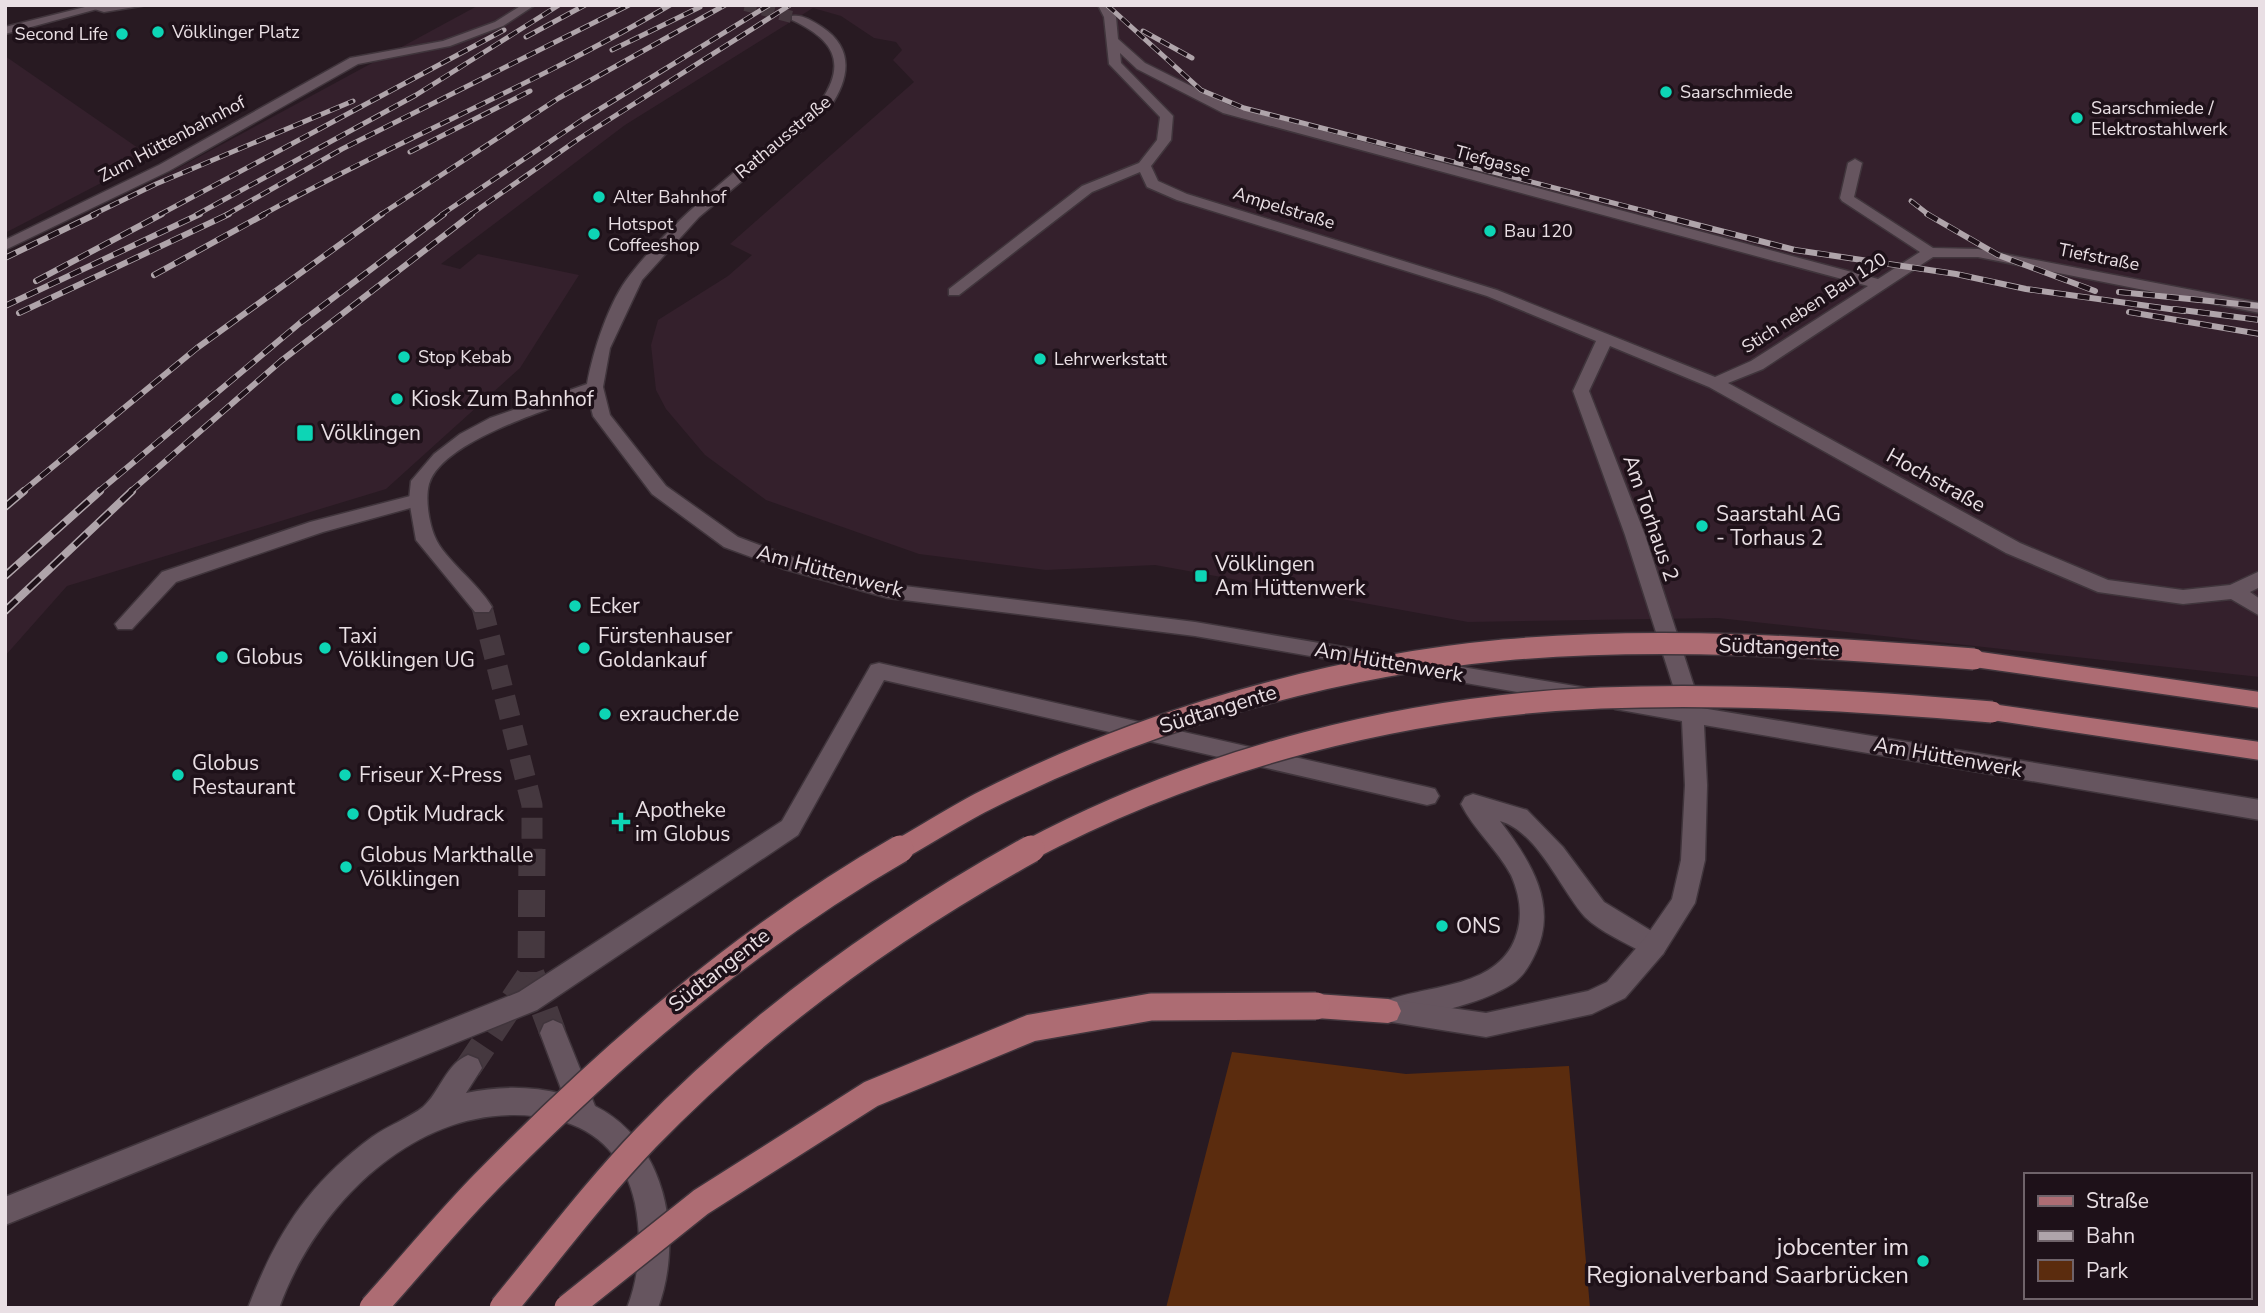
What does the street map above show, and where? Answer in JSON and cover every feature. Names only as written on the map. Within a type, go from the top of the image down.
[{"type":"main road","points":[[5,22],[58,5]]},
{"type":"main road","points":[[5,31],[91,7],[142,5]]},
{"type":"main road","name":"Zum Hüttenbahnhof","points":[[5,246],[164,168],[354,61],[446,44],[499,24],[530,5]]},
{"type":"main road","points":[[954,292],[1087,189],[1144,166],[1164,140],[1167,116],[1115,64],[1110,18],[1103,5]]},
{"type":"main road","name":"Rathausstraße","points":[[596,387],[602,348],[635,278],[694,214],[826,104],[837,91],[842,77],[840,53],[823,32],[796,18]]},
{"type":"main road","name":"Tiefgasse","points":[[1112,40],[1141,66],[1228,110],[1880,284]]},
{"type":"main road","points":[[1855,163],[1847,198],[1930,252]]},
{"type":"main road","name":"Ampelstraße","points":[[1144,166],[1152,184],[1182,197],[1492,293],[1604,341]]},
{"type":"main road","name":"Stich neben Bau 120","points":[[1715,383],[1756,365],[1930,252]]},
{"type":"main road","name":"Tiefstraße","points":[[1930,252],[1978,253],[2260,308]]},
{"type":"main road","name":"Hochstraße","points":[[1604,341],[1715,383],[2014,548],[2105,587],[2183,597],[2234,592],[2260,578]]},
{"type":"main road","name":"Am Torhaus 2","points":[[1388,1012],[1486,1025],[1592,1002],[1616,990],[1654,946],[1683,902],[1693,860],[1696,785],[1693,715],[1635,535],[1581,390],[1604,341]]},
{"type":"main road","points":[[482,607],[426,540],[418,500],[420,481],[440,457],[466,438],[496,422],[596,387]]},
{"type":"main road","name":"Am Hüttenwerk","points":[[596,387],[602,416],[659,490],[731,542],[791,564],[888,591],[1195,629],[2260,810]]},
{"type":"main road","points":[[125,624],[169,577],[317,527],[418,500]]},
{"type":"main road","points":[[2234,592],[2260,609]]},
{"type":"main road","name":"Südtangente","points":[[373,1308],[499,1168],[609,1060],[696,985],[844,880],[948,820],[1107,745],[1188,716],[1350,673],[1441,658],[1619,645],[1817,646],[1974,659],[2260,700]]},
{"type":"main road","points":[[6,1211],[528,1002],[790,828],[879,671],[1427,796]]},
{"type":"main road","points":[[503,1308],[646,1139],[717,1070],[810,992],[964,887],[1069,831],[1166,789],[1243,762],[1378,727],[1460,712],[1542,702],[1641,696],[1858,700],[1992,712],[2260,751]]},
{"type":"main road","points":[[568,1308],[701,1202],[872,1094],[1031,1028],[1151,1007],[1278,1004],[1388,1012],[1466,991],[1504,975],[1522,954],[1534,928],[1531,895],[1520,867],[1473,804],[1518,817],[1555,853],[1595,911],[1654,946]]},
{"type":"main road","points":[[553,1033],[583,1111]]},
{"type":"main road","points":[[433,1116],[468,1068]]},
{"type":"main road","points":[[263,1308],[273,1279],[298,1233],[334,1187],[373,1155],[433,1116],[487,1101],[547,1102],[583,1111],[614,1131],[638,1160],[651,1198],[655,1241],[648,1303]]},
{"type":"shaded area","points":[[479,5],[2260,5],[2260,677],[1718,618],[1468,622],[1155,565],[1046,570],[919,554],[766,500],[705,455],[666,409],[656,390],[651,345],[658,320],[728,276],[752,255],[730,244],[914,82],[893,60],[902,50],[896,42],[874,38],[841,16],[813,8],[625,125],[441,264],[460,269],[478,254],[579,275],[520,368],[386,489],[67,586],[5,656],[5,262]]},
{"type":"shaded area","points":[[5,56],[151,157],[5,233]]},
{"type":"green space","points":[[1232,1052],[1406,1074],[1569,1066],[1590,1308],[1166,1308]]},
{"type":"tunnel","points":[[745,5],[796,18]]},
{"type":"tunnel","points":[[482,607],[532,805],[532,849]]},
{"type":"tunnel","points":[[531,974],[532,849]]},
{"type":"tunnel","points":[[468,1068],[531,974]]},
{"type":"tunnel","points":[[531,974],[553,1033]]},
{"type":"railway","points":[[196,215],[416,95],[559,5]]},
{"type":"railway","points":[[526,37],[585,5]]},
{"type":"railway","points":[[226,215],[342,149],[629,5]]},
{"type":"railway","points":[[262,215],[569,60],[670,5]]},
{"type":"railway","points":[[380,215],[559,98],[725,5]]},
{"type":"railway","points":[[441,215],[582,120],[769,5]]},
{"type":"railway","points":[[470,215],[580,138],[790,5]]},
{"type":"railway","points":[[1107,5],[1201,90],[1244,108],[1660,215]]},
{"type":"railway","points":[[612,50],[700,7]]},
{"type":"railway","points":[[159,215],[504,30]]},
{"type":"railway","points":[[1143,31],[1192,58]]},
{"type":"railway","points":[[410,152],[530,91]]},
{"type":"railway","points":[[92,215],[156,184],[353,101]]},
{"type":"railway","points":[[1911,201],[1929,215]]},
{"type":"railway","points":[[5,258],[96,214]]},
{"type":"railway","points":[[36,281],[162,214]]},
{"type":"railway","points":[[5,306],[200,214]]},
{"type":"railway","points":[[19,313],[229,214]]},
{"type":"railway","points":[[154,275],[265,214]]},
{"type":"railway","points":[[22,492],[197,348],[382,214]]},
{"type":"railway","points":[[98,492],[300,323],[444,214]]},
{"type":"railway","points":[[130,492],[281,361],[472,214]]},
{"type":"railway","points":[[1654,214],[1795,250],[1956,274],[2026,289],[2184,311]]},
{"type":"railway","points":[[1927,214],[1998,255],[2095,291]]},
{"type":"railway","points":[[2119,292],[2260,306]]},
{"type":"railway","points":[[2174,309],[2260,320]]},
{"type":"railway","points":[[2129,312],[2260,334]]},
{"type":"railway","points":[[5,507],[24,491]]},
{"type":"railway","points":[[5,576],[100,491]]},
{"type":"railway","points":[[5,611],[132,491]]},
{"type":"place","name":"Völklinger Platz","points":[[158,32]]},
{"type":"place","name":"Second Life","points":[[122,34]]},
{"type":"place","name":"Saarschmiede","points":[[1666,92]]},
{"type":"place","name":"Saarschmiede / Elektrostahlwerk","points":[[2077,118]]},
{"type":"place","name":"Alter Bahnhof","points":[[599,197]]},
{"type":"place","name":"Bau 120","points":[[1490,231]]},
{"type":"place","name":"Hotspot Coffeeshop","points":[[594,234]]},
{"type":"place","name":"Stop Kebab","points":[[404,357]]},
{"type":"place","name":"Lehrwerkstatt","points":[[1040,359]]},
{"type":"place","name":"Kiosk Zum Bahnhof","points":[[397,399]]},
{"type":"place","name":"Völklingen","points":[[305,433]]},
{"type":"place","name":"Saarstahl AG - Torhaus 2","points":[[1702,526]]},
{"type":"place","name":"Völklingen Am Hüttenwerk","points":[[1201,576]]},
{"type":"place","name":"Ecker","points":[[575,606]]},
{"type":"place","name":"Taxi Völklingen UG","points":[[325,648]]},
{"type":"place","name":"Fürstenhauser Goldankauf","points":[[584,648]]},
{"type":"place","name":"Globus","points":[[222,657]]},
{"type":"place","name":"exraucher.de","points":[[605,714]]},
{"type":"place","name":"Globus Restaurant","points":[[178,775]]},
{"type":"place","name":"Friseur X-Press","points":[[345,775]]},
{"type":"place","name":"Optik Mudrack","points":[[353,814]]},
{"type":"place","name":"Apotheke im Globus","points":[[621,822]]},
{"type":"place","name":"Globus Markthalle Völklingen","points":[[346,867]]},
{"type":"place","name":"ONS","points":[[1442,926]]},
{"type":"place","name":"jobcenter im Regionalverband Saarbrücken","points":[[1923,1261]]}]
